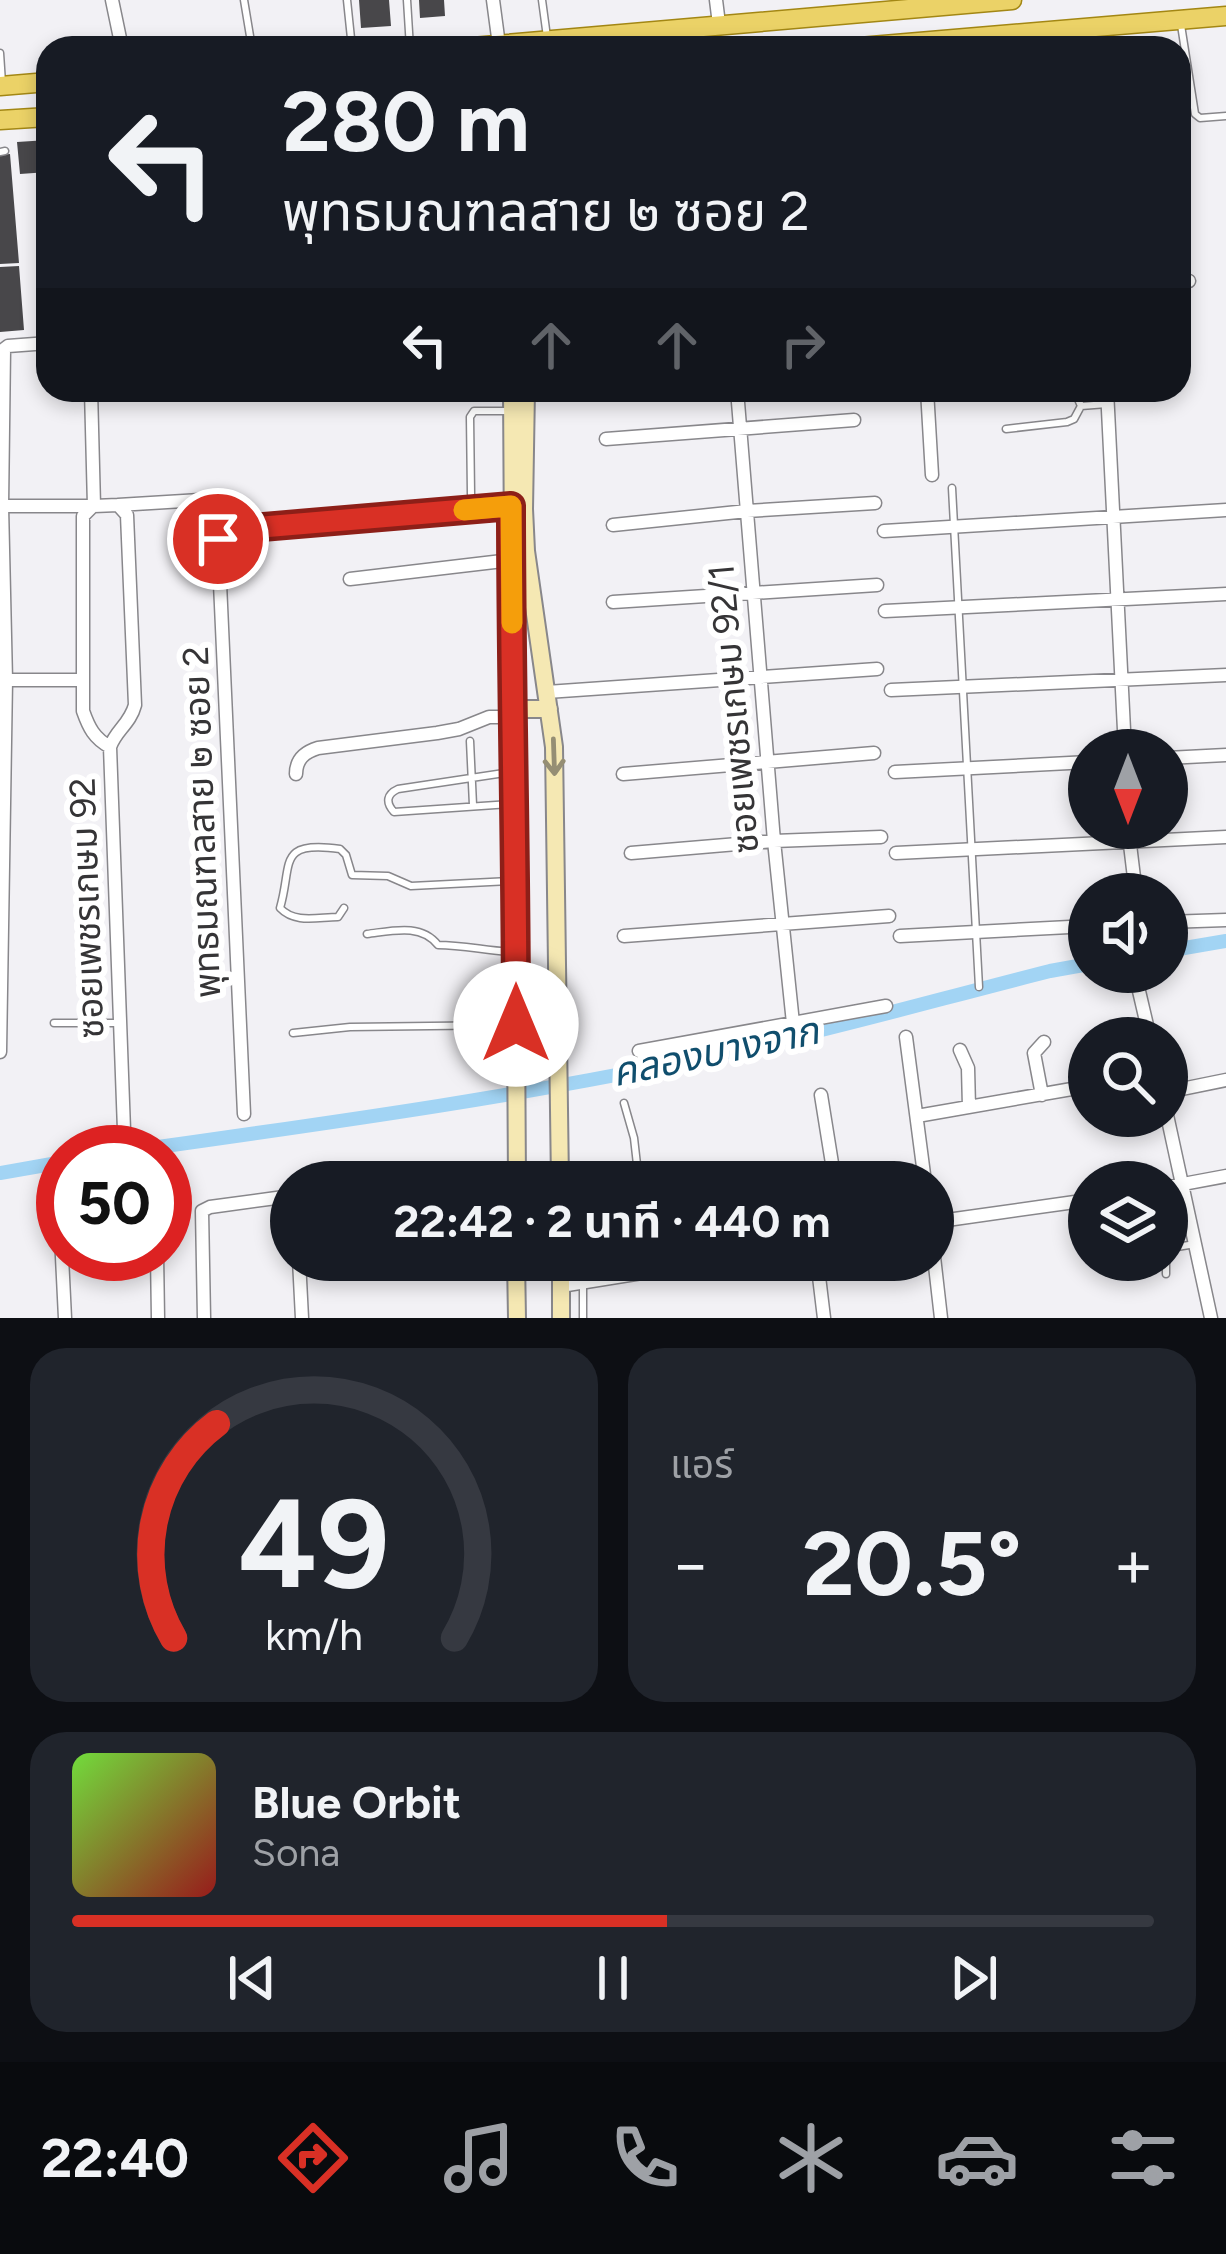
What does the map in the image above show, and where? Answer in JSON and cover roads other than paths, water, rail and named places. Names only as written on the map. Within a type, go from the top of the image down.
[{"type":"main road","points":[[610,36],[855,6],[888,10],[1012,0]]},
{"type":"main road","points":[[888,10],[892,36]]},
{"type":"main road","points":[[1089,36],[1226,16]]},
{"type":"main road","points":[[1,86],[36,83]]},
{"type":"main road","points":[[0,120],[36,118]]},
{"type":"main road","points":[[513,402],[518,1161]]},
{"type":"main road","points":[[526,402],[526,550],[554,747],[560,1161]]},
{"type":"main road","points":[[513,713],[548,700]]},
{"type":"main road","points":[[516,1281],[517,1318]]},
{"type":"main road","points":[[561,1281],[561,1318]]},
{"type":"street","points":[[112,0],[120,36]]},
{"type":"street","points":[[493,0],[498,36]]},
{"type":"street","points":[[716,0],[719,25]]},
{"type":"street","points":[[0,1052],[6,680],[4,350],[36,344]]},
{"type":"street","points":[[92,402],[94,506],[83,516],[83,711],[89,729],[110,747]]},
{"type":"street","name":"ซอยเพชรเกษม 92/1","points":[[738,402],[793,1023]]},
{"type":"street","points":[[928,402],[932,475]]},
{"type":"street","points":[[1107,402],[1124,729]]},
{"type":"street","points":[[606,439],[854,420]]},
{"type":"street","points":[[2,506],[200,500]]},
{"type":"street","points":[[613,525],[875,503]]},
{"type":"street","name":"ซอยเพชรเกษม 92","points":[[118,505],[128,515],[129,525],[135,705],[128,724],[114,736],[110,747],[124,1125]]},
{"type":"street","name":"พุทธมณฑลสาย ๒ ซอย 2","points":[[244,1114],[220,532],[511,506]]},
{"type":"street","points":[[884,531],[1226,510]]},
{"type":"street","points":[[350,579],[511,560]]},
{"type":"street","points":[[613,602],[877,585]]},
{"type":"street","points":[[885,610],[1226,593]]},
{"type":"street","points":[[548,700],[760,676],[877,669]]},
{"type":"street","points":[[891,690],[1226,675]]},
{"type":"street","points":[[6,680],[82,680]]},
{"type":"street","points":[[296,774],[299,759],[318,748],[459,730],[513,713]]},
{"type":"street","points":[[622,774],[874,753]]},
{"type":"street","points":[[1188,757],[1226,755]]},
{"type":"street","points":[[895,772],[1068,763]]},
{"type":"street","points":[[1188,836],[1226,837]]},
{"type":"street","points":[[631,853],[881,837]]},
{"type":"street","points":[[896,853],[1068,840]]},
{"type":"street","points":[[624,936],[889,916]]},
{"type":"street","points":[[1188,921],[1226,920]]},
{"type":"street","points":[[900,936],[1068,927]]},
{"type":"street","points":[[639,1051],[886,1006]]},
{"type":"street","points":[[906,1037],[922,1161]]},
{"type":"street","points":[[1042,1095],[1034,1053],[1044,1042]]},
{"type":"street","points":[[960,1050],[968,1068],[969,1107]]},
{"type":"street","points":[[1188,1088],[1226,1080]]},
{"type":"street","points":[[916,1116],[1068,1090]]},
{"type":"street","points":[[821,1095],[832,1161]]},
{"type":"street","points":[[1188,1183],[1226,1176]]},
{"type":"street","points":[[204,1318],[202,1210],[270,1199]]},
{"type":"street","points":[[954,1219],[1068,1203]]},
{"type":"street","points":[[1188,1225],[1211,1318]]},
{"type":"street","points":[[63,1281],[64,1318]]},
{"type":"street","points":[[157,1281],[158,1318]]},
{"type":"street","points":[[300,1281],[302,1318]]},
{"type":"street","points":[[561,1286],[589,1281]]},
{"type":"street","points":[[820,1281],[824,1318]]},
{"type":"street","points":[[937,1281],[941,1318]]},
{"type":"lane","points":[[244,0],[250,36]]},
{"type":"lane","points":[[347,0],[351,36]]},
{"type":"lane","points":[[406,0],[409,36]]},
{"type":"lane","points":[[540,36],[542,0]]},
{"type":"lane","points":[[1180,20],[1183,36]]},
{"type":"lane","points":[[0,53],[1,86]]},
{"type":"lane","points":[[1191,89],[1195,114],[1226,116]]},
{"type":"lane","points":[[1079,402],[1081,406]]},
{"type":"lane","points":[[1006,429],[1067,422],[1081,406],[1093,402]]},
{"type":"lane","points":[[471,494],[470,417],[482,410],[513,411]]},
{"type":"lane","points":[[952,488],[979,987]]},
{"type":"lane","points":[[470,741],[473,805]]},
{"type":"lane","points":[[515,771],[398,788],[387,798],[394,812],[516,804]]},
{"type":"lane","points":[[344,908],[338,917],[293,919],[283,913],[290,857],[314,848],[340,849],[352,875],[388,876],[411,886],[516,880]]},
{"type":"lane","points":[[367,934],[420,930],[438,945],[516,952]]},
{"type":"lane","points":[[54,1023],[121,1023]]},
{"type":"lane","points":[[293,1033],[350,1027],[516,1029]]},
{"type":"lane","points":[[624,1103],[637,1161]]},
{"type":"lane","points":[[1188,1245],[1195,1244]]},
{"type":"lane","points":[[583,1282],[583,1318]]},
{"type":"waterway","name":"คลองบางจาก","points":[[1188,947],[1226,941]]},
{"type":"waterway","name":"คลองบางจาก","points":[[192,1142],[642,1070],[1068,968]]},
{"type":"waterway","name":"คลองบางจาก","points":[[0,1173],[36,1167]]}]
